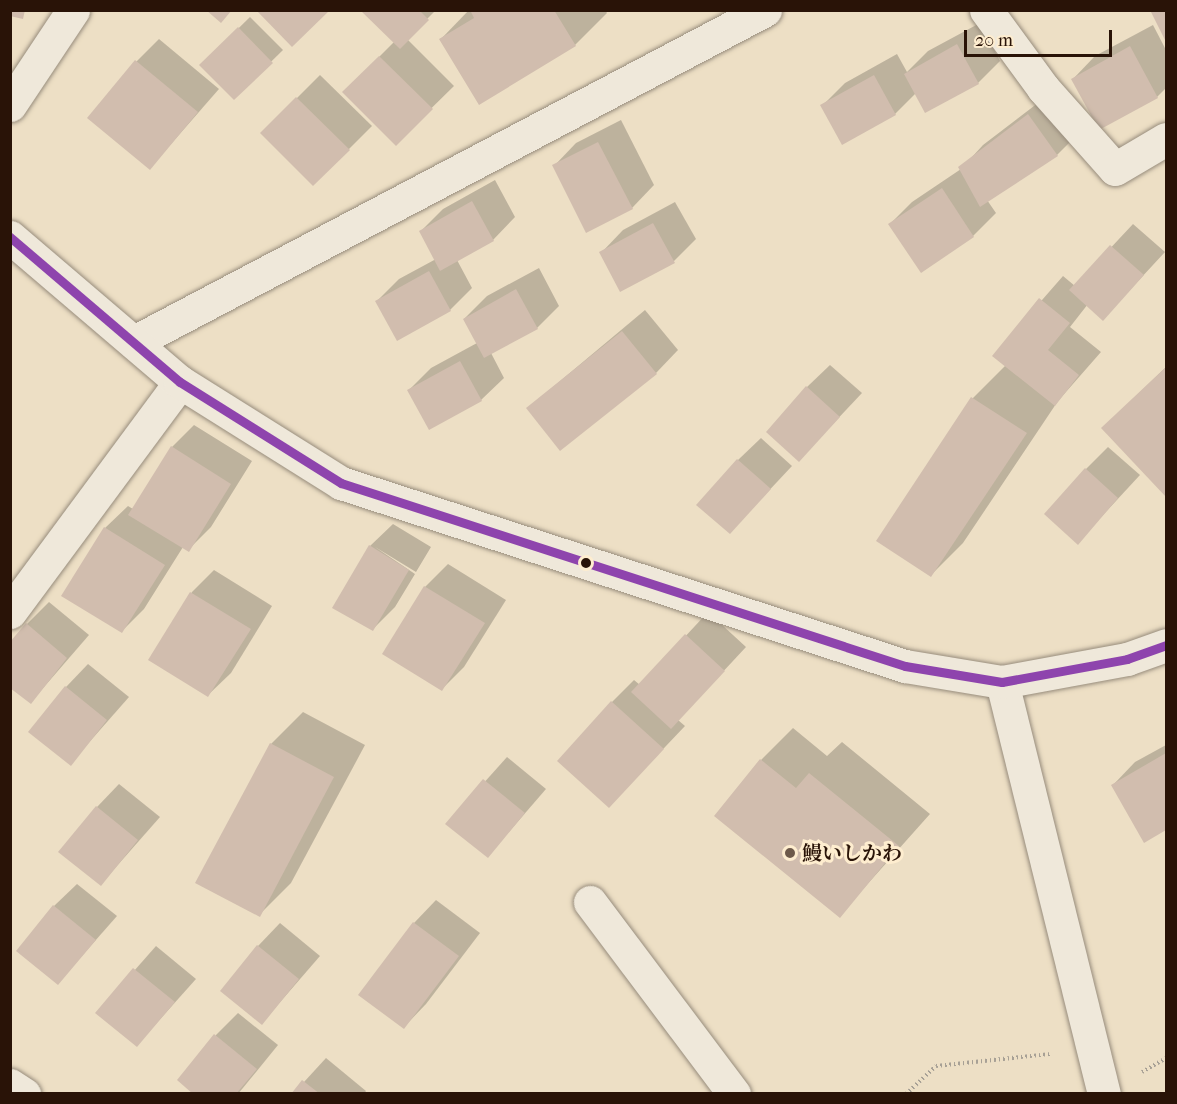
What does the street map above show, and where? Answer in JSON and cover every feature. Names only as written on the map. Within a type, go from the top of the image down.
[{"type":"street","points":[[10,105],[73,10]]},
{"type":"street","points":[[986,10],[1043,88],[1115,169],[1167,139]]},
{"type":"street","points":[[134,342],[763,11]]},
{"type":"street","points":[[10,237],[180,382],[341,483],[905,666],[1002,682],[1127,659],[1167,645]]},
{"type":"street","points":[[10,612],[180,382]]},
{"type":"street","points":[[1002,682],[1104,1094]]},
{"type":"street","points":[[590,902],[734,1094]]},
{"type":"street","points":[[10,1085],[24,1094]]},
{"type":"path","points":[[906,1094],[936,1066],[1093,1049]]},
{"type":"building","points":[[10,10],[25,10],[23,19],[10,16]]},
{"type":"building","points":[[206,10],[232,10],[221,23]]},
{"type":"building","points":[[256,10],[330,10],[292,47]]},
{"type":"building","points":[[360,10],[419,10],[429,20],[400,49]]},
{"type":"building","points":[[470,10],[554,10],[576,46],[479,105],[439,39],[474,18]]},
{"type":"building","points":[[1150,10],[1166,10],[1166,42]]},
{"type":"building","points":[[238,27],[273,63],[234,100],[199,65]]},
{"type":"building","points":[[957,44],[979,84],[925,113],[904,74]]},
{"type":"building","points":[[1130,46],[1158,98],[1099,130],[1071,79]]},
{"type":"building","points":[[379,56],[433,109],[396,146],[342,92]]},
{"type":"building","points":[[135,60],[198,112],[150,170],[87,118]]},
{"type":"building","points":[[874,75],[896,115],[842,145],[820,105]]},
{"type":"building","points":[[296,97],[350,150],[313,186],[260,133]]},
{"type":"building","points":[[1028,114],[1058,156],[980,207],[958,167]]},
{"type":"building","points":[[598,142],[633,209],[586,233],[552,165]]},
{"type":"building","points":[[942,188],[974,237],[921,273],[888,224]]},
{"type":"building","points":[[472,201],[494,241],[440,271],[419,231]]},
{"type":"building","points":[[653,223],[675,263],[620,292],[599,252]]},
{"type":"building","points":[[1110,245],[1144,275],[1103,321],[1069,290]]},
{"type":"building","points":[[429,271],[451,311],[397,341],[375,301]]},
{"type":"building","points":[[516,289],[538,329],[484,358],[463,319]]},
{"type":"building","points":[[1039,298],[1070,323],[1048,350],[1079,375],[1055,406],[992,356]]},
{"type":"building","points":[[622,331],[657,374],[560,451],[526,408]]},
{"type":"building","points":[[460,361],[482,401],[429,430],[407,390]]},
{"type":"building","points":[[1166,367],[1166,497],[1101,428]]},
{"type":"building","points":[[806,386],[840,417],[799,462],[766,432]]},
{"type":"building","points":[[971,397],[1027,433],[931,577],[876,541]]},
{"type":"building","points":[[171,446],[231,484],[189,552],[128,515]]},
{"type":"building","points":[[737,459],[771,489],[730,534],[696,505]]},
{"type":"building","points":[[1085,468],[1118,498],[1078,545],[1044,514]]},
{"type":"building","points":[[104,527],[165,565],[122,633],[61,596]]},
{"type":"building","points":[[369,545],[409,570],[373,631],[332,608]]},
{"type":"building","points":[[424,586],[485,623],[442,691],[382,654]]},
{"type":"building","points":[[190,592],[251,629],[208,697],[148,660]]},
{"type":"building","points":[[26,623],[67,658],[31,704],[10,688],[10,642]]},
{"type":"building","points":[[685,634],[725,671],[671,729],[631,692]]},
{"type":"building","points":[[65,686],[107,720],[71,766],[28,732]]},
{"type":"building","points":[[611,701],[664,749],[609,808],[557,761]]},
{"type":"building","points":[[270,743],[334,777],[260,917],[195,883]]},
{"type":"building","points":[[1166,753],[1166,830],[1144,843],[1111,785]]},
{"type":"building","points":[[760,759],[796,788],[809,773],[899,846],[840,918],[714,816]]},
{"type":"building","points":[[483,779],[525,813],[488,858],[445,824]]},
{"type":"building","points":[[96,806],[138,840],[101,886],[58,852]]},
{"type":"building","points":[[53,905],[96,940],[58,985],[16,951]]},
{"type":"building","points":[[413,922],[459,956],[404,1029],[358,995]]},
{"type":"building","points":[[257,945],[299,979],[262,1025],[220,991]]},
{"type":"building","points":[[133,968],[175,1002],[137,1047],[95,1013]]},
{"type":"building","points":[[214,1034],[257,1069],[236,1094],[193,1094],[177,1080]]},
{"type":"building","points":[[302,1080],[320,1094],[291,1094]]},
{"type":"transit line","points":[[10,237],[180,382],[341,483],[905,666],[1002,682],[1127,659],[1166,645]]},
{"type":"place","name":"鰻いしかわ","points":[[790,853]]}]
